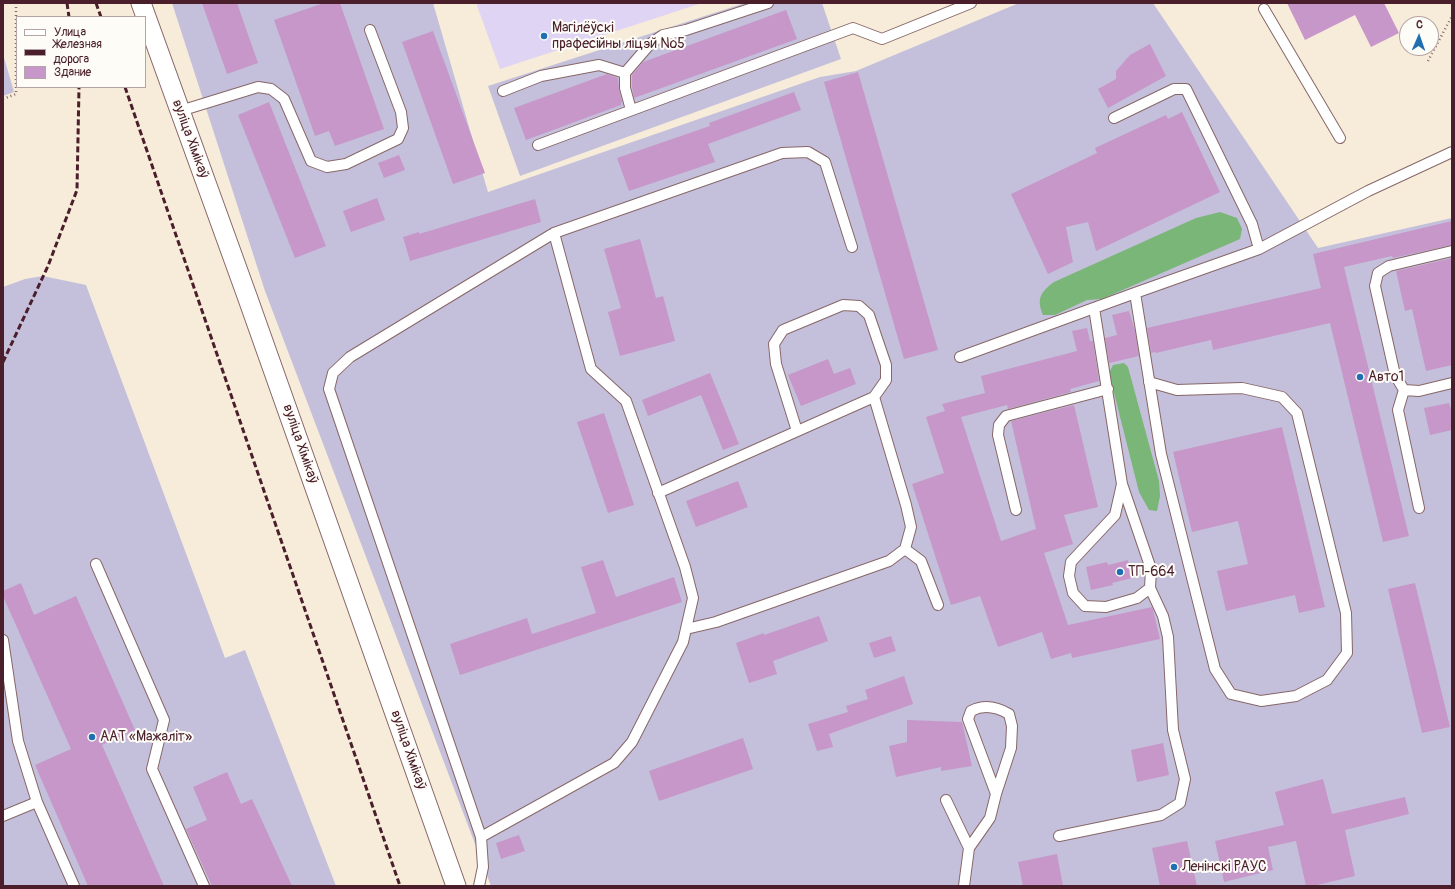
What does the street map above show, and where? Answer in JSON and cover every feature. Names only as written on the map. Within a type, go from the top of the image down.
[{"type":"street","name":"вуліца Хімікаў","points":[[141,3],[146,16]]},
{"type":"street","name":"вуліца Хімікаў","points":[[146,17],[250,304],[456,886]]},
{"type":"lane","points":[[631,110],[624,88],[625,73],[650,44],[662,35],[686,30],[768,3]]},
{"type":"lane","points":[[538,145],[853,28],[882,39],[971,3]]},
{"type":"lane","points":[[1264,9],[1340,138]]},
{"type":"lane","points":[[180,111],[258,87],[272,89],[284,99],[311,161],[327,167],[346,164],[398,139],[403,128],[401,112],[370,30]]},
{"type":"lane","points":[[502,90],[541,76],[599,65],[625,73]]},
{"type":"lane","points":[[1114,118],[1174,89],[1186,89],[1252,224],[1259,250]]},
{"type":"lane","points":[[479,886],[483,867],[481,838],[328,389],[333,373],[350,357],[554,233],[782,153],[808,152],[826,162],[852,247]]},
{"type":"lane","points":[[960,357],[1135,293],[1259,250],[1368,191],[1452,152]]},
{"type":"lane","points":[[481,838],[614,763],[632,742],[683,642],[692,598],[685,567],[626,401],[591,369],[554,233]]},
{"type":"lane","points":[[1420,508],[1398,410],[1404,390],[1396,375],[1376,286],[1378,273],[1389,266],[1452,251]]},
{"type":"lane","points":[[1135,293],[1149,382],[1161,454],[1215,669],[1231,694],[1261,701],[1296,696],[1328,680],[1347,653],[1346,613],[1297,413],[1282,397],[1242,388],[1176,390],[1149,382]]},
{"type":"lane","points":[[658,493],[874,397],[886,380],[886,365],[869,315],[859,306],[843,305],[783,330],[774,344],[776,364],[797,431]]},
{"type":"lane","points":[[1059,836],[1161,815],[1180,803],[1185,779],[1173,730],[1168,637],[1162,616],[1150,588],[1151,569],[1122,484],[1094,308]]},
{"type":"lane","points":[[1404,390],[1419,391],[1452,383]]},
{"type":"lane","points":[[1016,510],[998,435],[999,425],[1006,416],[1108,389]]},
{"type":"lane","points":[[686,629],[716,622],[889,561],[905,549],[911,527],[906,505],[874,397]]},
{"type":"lane","points":[[1122,484],[1115,515],[1071,562],[1069,576],[1073,594],[1085,606],[1106,606],[1137,598],[1150,588]]},
{"type":"lane","points":[[905,549],[921,561],[938,605]]},
{"type":"lane","points":[[96,564],[164,720],[152,769],[204,886]]},
{"type":"lane","points":[[3,640],[18,741],[37,802],[74,886]]},
{"type":"lane","points":[[964,886],[969,848],[990,818],[1011,748],[1012,726],[1009,714],[999,708],[978,707],[971,711],[968,719],[996,794]]},
{"type":"lane","points":[[946,800],[969,848]]},
{"type":"lane","points":[[3,816],[37,802]]},
{"type":"path","points":[[3,99],[16,94],[16,3]]},
{"type":"path","points":[[1428,61],[1452,16]]},
{"type":"shaded area","points":[[172,3],[433,3],[488,192],[820,77],[856,71],[1019,3],[1153,3],[1318,248],[1452,218],[1452,886],[491,886],[265,291]]},
{"type":"shaded area","name":"Магілёўскі прафесійны ліцэй №5","points":[[476,3],[702,3],[500,69]]},
{"type":"shaded area","points":[[745,3],[822,3],[841,59],[520,176],[488,86]]},
{"type":"shaded area","points":[[3,54],[14,92],[3,96]]},
{"type":"shaded area","name":"ААТ «Мажаліт»","points":[[43,276],[86,285],[225,658],[245,650],[336,886],[3,886],[3,287],[25,279]]},
{"type":"green space","points":[[1220,212],[1237,218],[1242,229],[1240,239],[1102,299],[1087,300],[1055,315],[1043,315],[1040,304],[1041,296],[1043,292],[1054,282],[1196,218]]},
{"type":"green space","points":[[1124,363],[1128,367],[1159,481],[1160,496],[1157,511],[1149,510],[1139,492],[1109,373],[1113,365]]},
{"type":"building","points":[[202,3],[237,3],[258,63],[227,74]]},
{"type":"building","points":[[324,3],[340,3],[384,129],[335,146],[329,131],[315,136],[274,20]]},
{"type":"building","points":[[1287,3],[1384,3],[1399,33],[1371,47],[1355,15],[1305,40]]},
{"type":"building","points":[[786,10],[797,39],[634,98],[632,75],[643,62]]},
{"type":"building","points":[[433,31],[485,173],[453,184],[402,42]]},
{"type":"building","points":[[1150,44],[1166,76],[1108,108],[1098,89],[1116,79],[1116,71],[1130,55]]},
{"type":"building","points":[[858,72],[938,350],[904,359],[824,82]]},
{"type":"building","points":[[607,74],[618,78],[622,102],[621,105],[526,140],[514,108]]},
{"type":"building","points":[[794,92],[801,110],[708,144],[715,162],[629,191],[617,158],[710,126],[709,123]]},
{"type":"building","points":[[269,102],[326,246],[295,258],[238,115]]},
{"type":"building","points":[[1182,112],[1220,192],[1096,251],[1088,222],[1066,227],[1073,262],[1048,274],[1011,194],[1097,153],[1095,148],[1166,115],[1168,119]]},
{"type":"building","points":[[399,155],[405,170],[384,178],[378,163]]},
{"type":"building","points":[[377,198],[385,220],[351,232],[343,211]]},
{"type":"building","points":[[535,199],[541,222],[410,261],[403,237],[419,232],[419,234]]},
{"type":"building","points":[[1452,221],[1452,245],[1344,267],[1409,536],[1383,542],[1330,323],[1213,350],[1211,340],[1151,353],[1147,328],[1321,288],[1313,254]]},
{"type":"building","points":[[640,239],[656,298],[663,296],[675,341],[620,356],[608,312],[621,308],[604,249]]},
{"type":"building","points":[[1452,258],[1452,365],[1426,371],[1412,309],[1405,311],[1396,271]]},
{"type":"building","points":[[1129,311],[1135,331],[1139,356],[1109,363],[1105,338],[1117,335],[1112,315]]},
{"type":"building","points":[[1087,328],[1090,341],[1093,341],[1099,381],[1070,389],[1071,392],[1008,409],[1007,405],[961,417],[1001,541],[1036,529],[1011,421],[1074,405],[1098,507],[1064,515],[1073,544],[1044,553],[1068,625],[1152,607],[1160,639],[1072,658],[1071,653],[1051,659],[1042,632],[998,647],[980,596],[951,605],[912,484],[944,473],[926,417],[945,411],[942,404],[985,393],[981,376],[1077,351],[1072,331]]},
{"type":"building","points":[[828,359],[834,374],[850,368],[856,384],[801,406],[788,375]]},
{"type":"building","points":[[710,373],[739,444],[723,450],[701,395],[648,416],[642,400]]},
{"type":"building","points":[[1449,403],[1452,413],[1452,430],[1430,435],[1424,408]]},
{"type":"building","points":[[604,413],[634,505],[608,513],[577,422]]},
{"type":"building","points":[[1282,427],[1325,607],[1299,613],[1295,595],[1226,611],[1217,571],[1248,564],[1238,521],[1192,532],[1173,452]]},
{"type":"building","points":[[738,481],[748,507],[696,527],[686,501]]},
{"type":"building","points":[[603,560],[616,597],[674,577],[682,602],[460,675],[450,644],[527,618],[532,634],[596,613],[581,567]]},
{"type":"building","points":[[1128,560],[1132,578],[1112,583],[1113,585],[1091,590],[1086,567],[1107,562],[1108,565]]},
{"type":"building","name":"ААТ «Мажаліт»","points":[[21,583],[34,615],[76,596],[135,730],[102,745],[164,886],[88,886],[35,765],[71,749],[3,596],[3,591]]},
{"type":"building","points":[[1415,583],[1450,727],[1422,733],[1388,589]]},
{"type":"building","points":[[819,616],[828,641],[773,661],[777,674],[749,683],[736,643]]},
{"type":"building","points":[[891,636],[896,651],[874,658],[869,643]]},
{"type":"building","points":[[904,676],[913,704],[829,734],[833,747],[817,751],[808,724],[848,712],[846,706],[868,699],[865,690]]},
{"type":"building","points":[[907,720],[962,722],[972,766],[941,771],[941,767],[896,777],[889,746],[907,742]]},
{"type":"building","points":[[743,738],[753,769],[659,801],[649,771]]},
{"type":"building","points":[[1163,743],[1169,775],[1137,782],[1131,750]]},
{"type":"building","points":[[227,772],[241,804],[252,799],[292,886],[212,886],[186,829],[207,820],[193,787]]},
{"type":"building","points":[[1323,779],[1332,814],[1405,797],[1409,814],[1345,830],[1355,876],[1313,886],[1306,886],[1296,841],[1268,847],[1273,870],[1224,882],[1215,841],[1284,825],[1275,792]]},
{"type":"building","points":[[519,835],[525,851],[501,859],[496,843]]},
{"type":"building","name":"Ленінскі РАУС","points":[[1187,841],[1197,886],[1160,886],[1152,848]]},
{"type":"building","points":[[1057,854],[1063,886],[1023,886],[1018,862]]},
{"type":"railway","points":[[67,3],[69,16]]},
{"type":"railway","points":[[96,3],[101,16]]},
{"type":"railway","points":[[3,362],[48,266],[77,190],[79,88]]},
{"type":"railway","points":[[125,88],[400,886]]},
{"type":"place","name":"Магілёўскі прафесійны ліцэй №5","points":[[544,36]]},
{"type":"place","name":"Авто1","points":[[1360,377]]},
{"type":"place","name":"ТП-664","points":[[1120,572]]},
{"type":"place","name":"ААТ «Мажаліт»","points":[[92,737]]},
{"type":"place","name":"Ленінскі РАУС","points":[[1174,867]]}]
